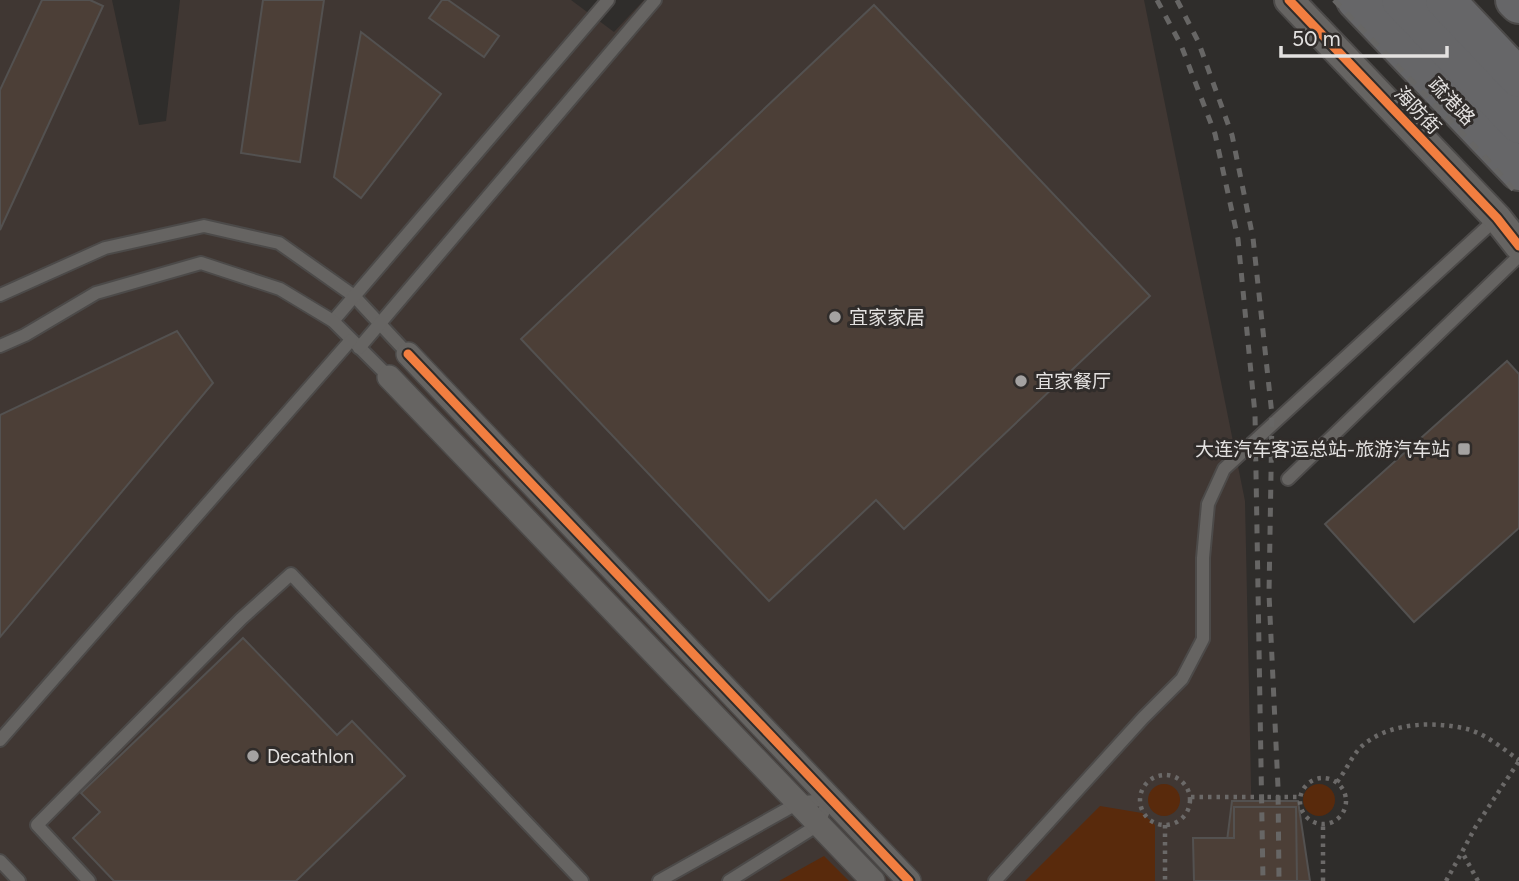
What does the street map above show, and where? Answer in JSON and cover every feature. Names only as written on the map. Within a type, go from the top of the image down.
[{"type":"highway","name":"疏港路","points":[[1356,0],[1519,171]]},
{"type":"highway","points":[[1401,0],[1519,124]]},
{"type":"highway","points":[[1445,0],[1519,78]]},
{"type":"highway","points":[[1475,0],[1519,46]]},
{"type":"highway","points":[[1515,0],[1519,4]]},
{"type":"street","name":"海防街","points":[[1289,0],[1497,218],[1519,246]]},
{"type":"street","points":[[408,354],[909,881]]},
{"type":"street","points":[[389,377],[873,881]]},
{"type":"lane","points":[[333,321],[608,0]]},
{"type":"lane","points":[[0,740],[355,344],[380,323],[655,0]]},
{"type":"lane","points":[[995,881],[1143,718],[1182,680],[1203,639],[1203,558],[1208,504],[1224,469],[1497,218]]},
{"type":"lane","points":[[0,295],[105,248],[204,226],[279,243],[354,296],[408,354]]},
{"type":"lane","points":[[1288,479],[1519,256]]},
{"type":"lane","points":[[0,346],[25,335],[96,293],[201,263],[280,289],[333,321],[389,377]]},
{"type":"lane","points":[[89,881],[37,825],[242,619],[291,574],[582,881]]},
{"type":"lane","points":[[659,881],[797,803],[829,799]]},
{"type":"lane","points":[[729,881],[818,825],[829,799]]},
{"type":"lane","points":[[0,861],[19,881]]},
{"type":"path","points":[[1337,782],[1361,747],[1385,733],[1411,725],[1439,725],[1469,730],[1493,742],[1519,761],[1476,826],[1446,881]]},
{"type":"path","points":[[1171,775],[1185,785],[1191,797],[1180,821],[1165,825],[1149,820],[1140,806],[1140,797],[1147,782],[1154,777],[1171,775]]},
{"type":"path","points":[[1327,777],[1337,782],[1345,791],[1346,806],[1338,819],[1324,824],[1316,823],[1304,814],[1300,797],[1306,785],[1312,780],[1327,777]]},
{"type":"path","points":[[1191,797],[1300,797]]},
{"type":"path","points":[[1323,881],[1324,824]]},
{"type":"path","points":[[1165,825],[1165,881]]},
{"type":"path","points":[[1462,852],[1478,881]]},
{"type":"shaded area","points":[[0,0],[112,0],[139,125],[166,121],[180,0],[571,0],[614,32],[644,0],[1144,0],[1245,501],[1253,881],[0,881]]},
{"type":"shaded area","points":[[1164,784],[1175,789],[1180,800],[1175,811],[1164,816],[1153,811],[1148,800],[1153,789]]},
{"type":"shaded area","points":[[1319,784],[1330,789],[1335,800],[1330,811],[1319,816],[1308,811],[1303,800],[1308,789]]},
{"type":"shaded area","points":[[1100,806],[1142,813],[1155,825],[1155,881],[1025,881]]},
{"type":"shaded area","points":[[824,856],[849,881],[779,881]]},
{"type":"building","points":[[42,0],[90,0],[103,6],[0,230],[0,90]]},
{"type":"building","points":[[263,0],[324,0],[300,162],[241,153]]},
{"type":"building","points":[[442,0],[448,0],[499,36],[484,57],[429,18]]},
{"type":"building","name":"宜家家居","points":[[874,5],[1150,296],[904,529],[876,500],[769,601],[521,339]]},
{"type":"building","points":[[361,32],[441,94],[361,198],[334,177]]},
{"type":"building","points":[[177,331],[213,383],[0,637],[0,415]]},
{"type":"building","name":"大连汽车客运总站-旅游汽车站","points":[[1507,361],[1519,374],[1519,528],[1414,622],[1325,524]]},
{"type":"building","name":"Decathlon","points":[[243,638],[337,735],[352,721],[405,776],[296,881],[114,881],[73,838],[100,812],[81,793]]},
{"type":"building","points":[[1232,801],[1298,801],[1310,881],[1222,881]]},
{"type":"building","points":[[1234,807],[1296,807],[1297,881],[1194,881],[1193,838],[1234,838]]},
{"type":"railway","points":[[1157,0],[1181,45],[1215,134],[1238,239],[1255,414],[1263,881]]},
{"type":"railway","points":[[1177,0],[1198,41],[1232,135],[1253,238],[1272,415],[1269,594],[1278,787],[1279,881]]},
{"type":"railway","points":[[1334,0],[1519,196]]},
{"type":"cycle path","points":[[1289,0],[1497,218],[1519,246]]},
{"type":"cycle path","points":[[408,354],[909,881]]},
{"type":"place","name":"宜家家居","points":[[835,317]]},
{"type":"place","name":"宜家餐厅","points":[[1021,381]]},
{"type":"place","name":"大连汽车客运总站-旅游汽车站","points":[[1464,449]]},
{"type":"place","name":"Decathlon","points":[[253,756]]}]
